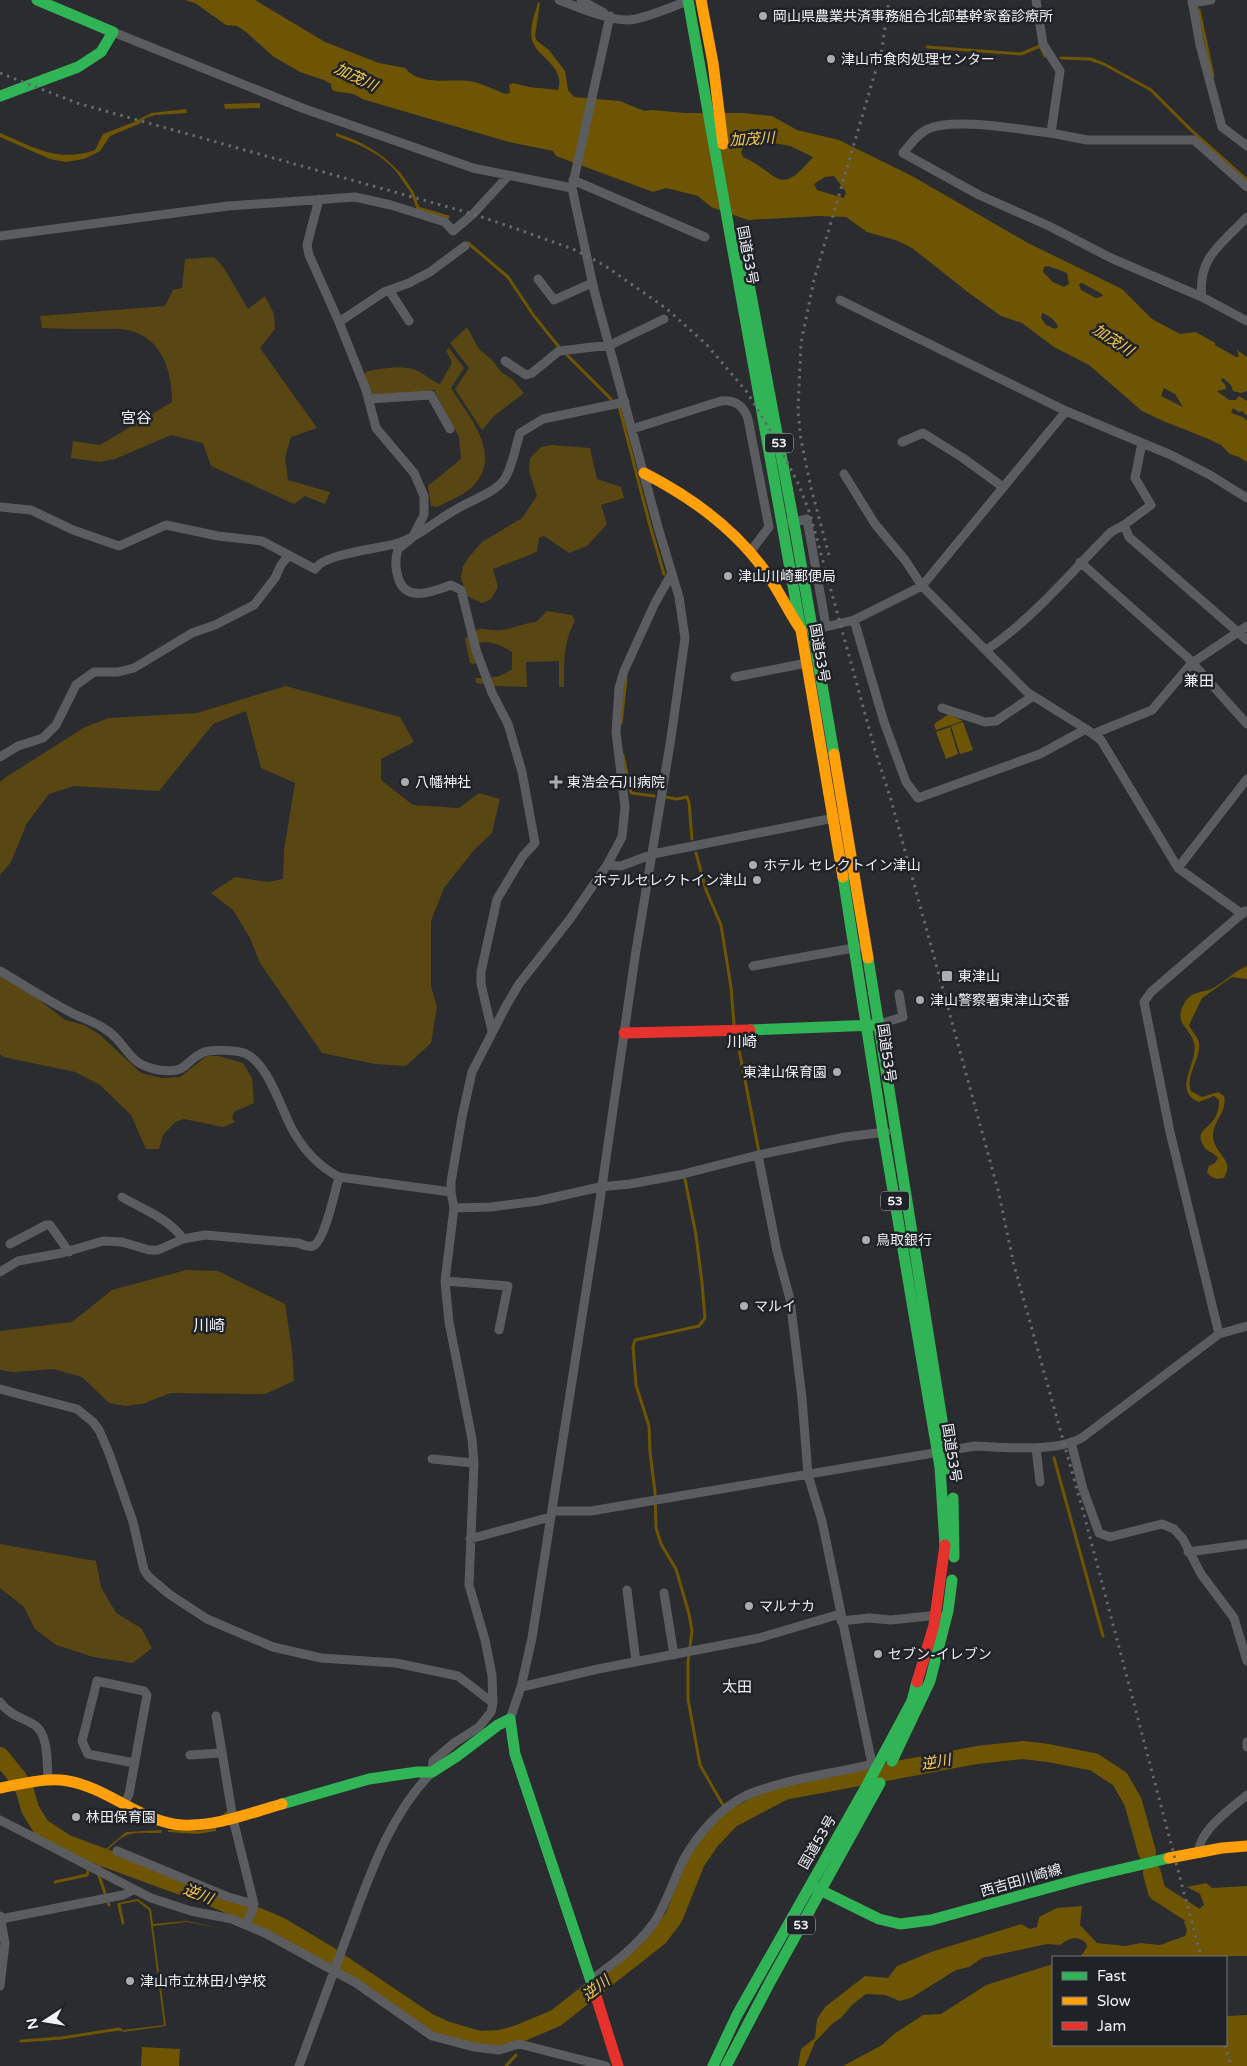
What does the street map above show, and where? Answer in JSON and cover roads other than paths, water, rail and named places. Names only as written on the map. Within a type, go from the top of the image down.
[{"type":"main road","points":[[0,96],[78,67],[101,52],[113,32],[37,0]]},
{"type":"main road","name":"国道53号","points":[[689,0],[697,57],[730,240],[758,358]]},
{"type":"main road","name":"国道53号","points":[[701,0],[713,63],[721,131],[742,247],[758,358],[840,816],[873,1025],[883,1132],[928,1366],[942,1451],[945,1546],[942,1615],[930,1681],[893,1759],[726,2066]]},
{"type":"main road","points":[[644,473],[666,483],[688,497],[729,531],[762,567],[807,631]]},
{"type":"main road","name":"国道53号","points":[[807,631],[807,663],[840,816]]},
{"type":"main road","points":[[624,1033],[813,1029],[873,1025]]},
{"type":"main road","name":"国道53号","points":[[873,1025],[896,1130],[928,1366]]},
{"type":"main road","name":"国道53号","points":[[712,2066],[737,2015],[866,1787],[876,1763],[912,1701],[942,1615]]},
{"type":"main road","points":[[0,1788],[35,1781],[67,1781],[83,1785],[124,1806],[163,1821],[181,1825],[213,1824],[369,1780],[417,1772],[432,1772],[498,1725],[510,1719],[516,1754],[592,1981],[618,2066]]},
{"type":"main road","name":"西吉田川崎線","points":[[810,1885],[879,1919],[900,1924],[931,1920],[1084,1878],[1199,1852],[1247,1846]]},
{"type":"street","points":[[559,0],[600,15],[609,21],[634,19],[689,0]]},
{"type":"street","points":[[581,0],[609,21]]},
{"type":"street","points":[[1036,0],[1043,44],[1060,71],[1051,133]]},
{"type":"street","points":[[1211,0],[1192,2],[1200,45],[1222,127],[1247,146]]},
{"type":"street","points":[[510,1719],[521,1687],[532,1638],[685,638],[683,616],[672,573],[592,283],[573,181],[609,21]]},
{"type":"street","points":[[113,32],[302,108],[473,168],[563,185],[573,181],[705,237]]},
{"type":"street","points":[[1247,187],[1194,140],[1096,140],[1051,133],[959,124],[924,130],[903,153],[979,195],[1049,226],[1111,258],[1202,297],[1247,321]]},
{"type":"street","points":[[0,236],[228,206],[355,197],[391,205],[445,222],[453,231],[473,214],[508,176]]},
{"type":"street","points":[[0,507],[31,510],[73,530],[119,546],[166,525],[218,536],[262,541],[315,569],[319,564],[350,553],[395,544],[412,538],[424,515],[424,496],[410,468],[376,428],[361,375],[309,255],[307,245],[320,199]]},
{"type":"street","points":[[1202,297],[1200,284],[1202,271],[1212,254],[1247,217]]},
{"type":"street","points":[[339,322],[389,290],[409,283],[430,272],[465,246]]},
{"type":"street","points":[[538,279],[554,300],[592,283]]},
{"type":"street","points":[[389,290],[409,320]]},
{"type":"street","points":[[840,300],[1066,411],[1142,443],[1210,475],[1247,498]]},
{"type":"street","points":[[505,361],[526,375],[532,373],[559,351],[610,345],[664,319]]},
{"type":"street","points":[[369,399],[431,395],[450,429]]},
{"type":"street","points":[[632,429],[718,402],[727,400],[737,403],[744,409],[748,419],[769,527]]},
{"type":"street","points":[[492,1031],[480,984],[497,899],[523,856],[535,843],[522,772],[508,724],[492,692],[476,650],[461,590],[451,585],[424,594],[407,592],[400,584],[396,572],[396,556],[398,550],[412,538],[453,511],[495,488],[503,481],[522,430],[543,419],[625,402]]},
{"type":"street","points":[[807,631],[854,620],[922,586],[1066,411]]},
{"type":"street","points":[[902,442],[923,433],[963,458],[1003,487]]},
{"type":"street","points":[[986,650],[998,642],[1047,597],[1111,532],[1151,505],[1135,478],[1142,443]]},
{"type":"street","points":[[844,474],[875,524],[905,560],[922,586],[1027,692],[1090,731],[1101,740],[1178,868],[1245,912],[1151,992],[1144,1002],[1170,1132],[1219,1334]]},
{"type":"street","points":[[750,552],[769,527],[807,519],[826,626]]},
{"type":"street","points":[[1124,525],[1129,537],[1247,640]]},
{"type":"street","points":[[0,757],[18,746],[43,738],[56,725],[76,685],[94,672],[118,672],[134,668],[192,633],[215,625],[254,605],[275,578],[281,565],[289,555]]},
{"type":"street","points":[[1080,562],[1104,581],[1192,663],[1247,724]]},
{"type":"street","points":[[300,2066],[367,1881],[391,1830],[420,1784],[432,1772],[433,1761],[479,1727],[491,1712],[493,1704],[494,1691],[486,1649],[470,1585],[474,1462],[472,1439],[449,1322],[445,1281],[454,1208],[451,1192],[462,1117],[472,1072],[492,1031],[519,984],[570,919],[607,865],[622,837],[625,817],[616,732],[619,688],[624,671],[655,603],[672,573]]},
{"type":"street","points":[[854,620],[884,722],[906,782],[918,798],[1040,754],[1090,731],[1152,710],[1192,663],[1247,626]]},
{"type":"street","points":[[735,677],[807,663]]},
{"type":"street","points":[[942,708],[985,722],[996,721],[1033,696]]},
{"type":"street","points":[[1178,868],[1247,779]]},
{"type":"street","points":[[607,865],[621,866],[653,854],[840,816]]},
{"type":"street","points":[[753,966],[861,947]]},
{"type":"street","points":[[0,971],[73,1014],[96,1022],[114,1036],[137,1063],[144,1067],[173,1071],[186,1067],[203,1052],[218,1050],[244,1053],[261,1065],[293,1130],[314,1160],[324,1169],[339,1177],[451,1192]]},
{"type":"street","points":[[873,1025],[903,1017],[898,994]]},
{"type":"street","points":[[454,1208],[491,1207],[538,1201],[600,1187],[630,1184],[679,1175],[758,1155],[844,1137],[896,1130]]},
{"type":"street","points":[[592,1981],[620,1959],[652,1924],[668,1896],[684,1860],[698,1838],[718,1816],[746,1796],[780,1784],[876,1763],[841,1617],[822,1521],[808,1475],[802,1398],[790,1299],[777,1251],[758,1155]]},
{"type":"street","points":[[0,1272],[18,1261],[69,1252],[104,1241],[122,1242],[149,1250],[158,1250],[184,1239],[205,1235],[315,1246],[320,1241],[339,1177]]},
{"type":"street","points":[[122,1197],[163,1220],[180,1233],[184,1239]]},
{"type":"street","points":[[10,1244],[46,1225],[50,1225],[69,1252]]},
{"type":"street","points":[[445,1281],[508,1286],[499,1330]]},
{"type":"street","points":[[470,1539],[551,1514],[591,1511],[975,1446],[1036,1448],[1071,1442],[1083,1436],[1219,1334],[1247,1326]]},
{"type":"street","points":[[0,1389],[77,1410],[93,1422],[99,1430],[109,1453],[133,1522],[144,1570],[149,1577],[169,1594],[207,1619],[273,1647],[321,1658],[396,1663],[458,1676],[493,1704]]},
{"type":"street","points":[[1071,1442],[1083,1489],[1094,1524],[1099,1533],[1110,1537],[1162,1524],[1178,1533],[1201,1574],[1234,1618],[1247,1661]]},
{"type":"street","points":[[1036,1448],[1040,1482]]},
{"type":"street","points":[[432,1459],[474,1462]]},
{"type":"street","points":[[1188,1552],[1247,1544]]},
{"type":"street","points":[[627,1590],[636,1662]]},
{"type":"street","points":[[664,1593],[674,1655]]},
{"type":"street","points":[[521,1687],[759,1638],[841,1617],[891,1620],[942,1615]]},
{"type":"street","points":[[124,1806],[128,1794],[134,1763],[146,1695],[144,1692],[97,1681],[82,1741],[88,1754],[134,1763]]},
{"type":"street","points":[[0,1702],[17,1718],[34,1724],[40,1729],[43,1736],[48,1780]]},
{"type":"street","points":[[216,1716],[221,1753],[251,1914]]},
{"type":"street","points":[[1247,1742],[1247,1747]]},
{"type":"street","points":[[190,1755],[221,1753]]},
{"type":"street","points":[[1199,1852],[1199,1845],[1225,1813],[1247,1795]]},
{"type":"street","points":[[0,1820],[134,1890],[172,1906],[251,1914]]},
{"type":"street","points":[[117,1851],[228,1897],[432,2036],[474,2047],[499,2050],[519,2044],[606,2066]]},
{"type":"street","points":[[0,1986],[5,1943],[1,1918],[123,1895],[134,1890]]},
{"type":"water","name":"加茂川","points":[[185,0],[255,0],[325,42],[379,63],[405,68],[411,74],[426,79],[469,81],[506,94],[510,93],[509,85],[513,83],[558,90],[559,82],[555,68],[539,52],[532,40],[532,25],[538,2],[540,3],[535,36],[537,41],[549,50],[565,71],[568,90],[574,97],[620,101],[644,111],[743,113],[772,116],[797,130],[839,140],[912,176],[1028,243],[1122,289],[1152,319],[1180,334],[1196,332],[1215,343],[1215,345],[1239,357],[1237,350],[1247,357],[1247,391],[1241,393],[1233,391],[1231,385],[1223,378],[1221,380],[1226,389],[1217,391],[1229,400],[1236,400],[1239,396],[1247,401],[1247,416],[1242,411],[1239,412],[1233,408],[1231,413],[1243,417],[1247,421],[1247,462],[1230,454],[1221,445],[1142,411],[1089,365],[1054,347],[1022,323],[1001,316],[912,248],[898,241],[867,232],[846,217],[819,216],[748,220],[711,207],[698,196],[666,188],[653,192],[556,156],[553,151],[509,142],[362,99],[359,96],[332,90],[331,84],[300,72],[274,57],[246,32],[237,26],[226,25],[195,3]],"holes":[[[774,143],[790,146],[813,157],[792,177],[785,180],[778,179],[743,157],[741,152],[743,148],[757,144]],[[834,176],[846,192],[844,198],[817,190],[814,184],[825,177]],[[1048,266],[1067,273],[1069,284],[1064,287],[1053,282],[1043,272],[1044,267]],[[1082,283],[1103,296],[1096,298],[1081,290],[1079,284]],[[1042,313],[1052,318],[1058,327],[1055,329],[1046,325],[1041,318]],[[1114,332],[1132,343],[1134,348],[1115,337]],[[1164,388],[1175,394],[1183,407],[1161,396]]]},
{"type":"water","points":[[260,103],[260,108],[225,109],[224,104]]},
{"type":"water","points":[[186,109],[187,113],[155,115],[146,118],[139,124],[110,136],[100,151],[84,159],[66,162],[50,159],[0,137],[0,133],[46,152],[69,155],[81,154],[95,150],[103,134],[151,113]]},
{"type":"water","points":[[336,133],[355,140],[380,154],[402,175],[400,176],[379,156],[336,136]]},
{"type":"water","points":[[949,714],[963,721],[936,730],[934,724]]},
{"type":"water","points":[[963,722],[973,750],[960,754],[951,726]]},
{"type":"water","points":[[950,727],[958,754],[946,759],[936,732]]},
{"type":"water","points":[[1247,966],[1247,979],[1232,977],[1202,998],[1189,1025],[1199,1043],[1198,1055],[1190,1079],[1191,1091],[1202,1097],[1218,1092],[1224,1096],[1224,1107],[1213,1131],[1213,1136],[1217,1148],[1226,1161],[1227,1171],[1224,1178],[1216,1179],[1207,1172],[1209,1166],[1215,1163],[1218,1158],[1204,1147],[1200,1136],[1215,1117],[1219,1100],[1214,1096],[1199,1102],[1191,1097],[1187,1091],[1186,1084],[1195,1051],[1192,1037],[1183,1024],[1180,1015],[1181,1009],[1188,998],[1211,989]]},
{"type":"water","points":[[216,1828],[216,1831],[198,1834],[168,1832],[168,1830],[199,1831]]},
{"type":"water","points":[[162,1830],[161,1833],[127,1835],[109,1849],[106,1849],[126,1832]]},
{"type":"water","points":[[1206,1883],[1212,1888],[1247,1886],[1247,1956],[1081,1956],[1087,1947],[1086,1943],[1076,1938],[1060,1945],[1047,1944],[982,1958],[969,1967],[956,1970],[911,1998],[900,2001],[885,1995],[866,1994],[852,2005],[815,2042],[805,2066],[798,2066],[801,2049],[815,2038],[817,2019],[825,2007],[865,1976],[888,1978],[897,1966],[931,1952],[1021,1924],[1030,1929],[1037,1927],[1039,1917],[1057,1908],[1082,1906],[1080,1925],[1097,1943],[1125,1946],[1141,1943],[1160,1945],[1185,1936],[1187,1930],[1184,1922],[1204,1905],[1200,1894],[1187,1887]]},
{"type":"water","points":[[138,1899],[151,1909],[153,1924],[187,1921],[221,1928],[187,1922],[153,1926],[166,2026],[123,2032],[123,2030],[164,2025],[149,1910],[137,1901],[118,1905],[118,1903]]},
{"type":"water","points":[[1052,1964],[1052,2046],[1227,2046],[1227,2016],[1247,2015],[1247,2066],[843,2066],[882,2045],[894,2034],[923,2015],[941,2014],[986,1985]]},
{"type":"water","points":[[142,2047],[180,2049],[179,2066],[141,2066]]},
{"type":"waterway","points":[[1199,10],[1213,76]]},
{"type":"waterway","points":[[927,47],[1021,54],[1040,46],[1045,56]]},
{"type":"waterway","points":[[1061,58],[1090,59],[1104,64],[1151,90],[1190,129],[1247,180]]},
{"type":"waterway","points":[[399,173],[412,192],[418,208],[448,217]]},
{"type":"waterway","points":[[468,243],[508,277],[534,316],[559,347]]},
{"type":"waterway","points":[[565,353],[611,399]]},
{"type":"waterway","points":[[619,406],[664,574]]},
{"type":"waterway","points":[[621,723],[626,679]]},
{"type":"waterway","points":[[623,755],[631,793],[654,796]]},
{"type":"waterway","points":[[665,797],[677,799],[687,797],[692,839]]},
{"type":"waterway","points":[[696,853],[706,890],[721,925],[731,987],[734,1024]]},
{"type":"waterway","points":[[737,1039],[759,1152]]},
{"type":"waterway","points":[[684,1174],[696,1235],[705,1318],[699,1326],[635,1340],[633,1347],[636,1385],[649,1426],[656,1528],[661,1544],[676,1569],[692,1631],[688,1662],[688,1699],[700,1765],[731,1819]]},
{"type":"waterway","points":[[1054,1458],[1103,1636]]},
{"type":"waterway","name":"逆川","points":[[0,1756],[18,1778],[25,1791],[30,1809],[41,1827],[67,1844],[206,1895],[280,1926],[327,1954],[428,2022],[445,2030],[479,2040],[500,2039],[518,2034],[556,2018],[659,1937],[674,1917],[696,1862],[711,1840],[731,1819],[784,1791],[977,1755],[1023,1750],[1048,1753],[1094,1762],[1120,1779],[1133,1802],[1147,1852]]},
{"type":"waterway","points":[[222,1818],[227,1813]]},
{"type":"waterway","name":"逆川","points":[[99,1866],[105,1854]]},
{"type":"waterway","points":[[55,1882],[87,1875],[88,1871]]},
{"type":"waterway","points":[[98,1873],[109,1905]]},
{"type":"waterway","name":"逆川","points":[[1152,1873],[1157,1892],[1199,1919],[1210,1932]]},
{"type":"waterway","points":[[119,1905],[123,1923]]},
{"type":"waterway","points":[[527,2039],[538,2027]]},
{"type":"waterway","points":[[21,2041],[121,2030]]},
{"type":"waterway","points":[[506,2066],[516,2055]]},
{"type":"railway","points":[[829,555],[811,488],[801,440],[798,411],[801,343],[814,280],[882,49],[889,0]]},
{"type":"railway","points":[[0,73],[77,103],[473,214],[573,249],[604,265],[667,309],[707,345],[747,392],[773,435],[799,485],[810,514],[998,1190],[1014,1265],[1083,1511],[1201,1956]]},
{"type":"railway","points":[[1225,2046],[1231,2066]]},
{"type":"place","name":"岡山県農業共済事務組合北部基幹家畜診療所","points":[[763,16]]},
{"type":"place","name":"津山市食肉処理センター","points":[[831,59]]},
{"type":"place","name":"津山川崎郵便局","points":[[728,576]]},
{"type":"place","name":"八幡神社","points":[[405,782]]},
{"type":"place","name":"東浩会石川病院","points":[[556,782]]},
{"type":"place","name":"ホテル セレクトイン津山","points":[[753,865]]},
{"type":"place","name":"ホテルセレクトイン津山","points":[[757,880]]},
{"type":"place","name":"東津山","points":[[947,976]]},
{"type":"place","name":"津山警察署東津山交番","points":[[920,1000]]},
{"type":"place","name":"東津山保育園","points":[[837,1072]]},
{"type":"place","name":"鳥取銀行","points":[[866,1240]]},
{"type":"place","name":"マルイ","points":[[744,1306]]},
{"type":"place","name":"マルナカ","points":[[749,1606]]},
{"type":"place","name":"セブン-イレブン","points":[[878,1654]]},
{"type":"place","name":"林田保育園","points":[[76,1817]]},
{"type":"place","name":"津山市立林田小学校","points":[[130,1981]]},
{"type":"district","name":"宮谷","points":[[136,418]]},
{"type":"district","name":"兼田","points":[[1199,681]]},
{"type":"district","name":"川崎","points":[[742,1042]]},
{"type":"district","name":"川崎","points":[[209,1325]]},
{"type":"district","name":"太田","points":[[737,1687]]}]
